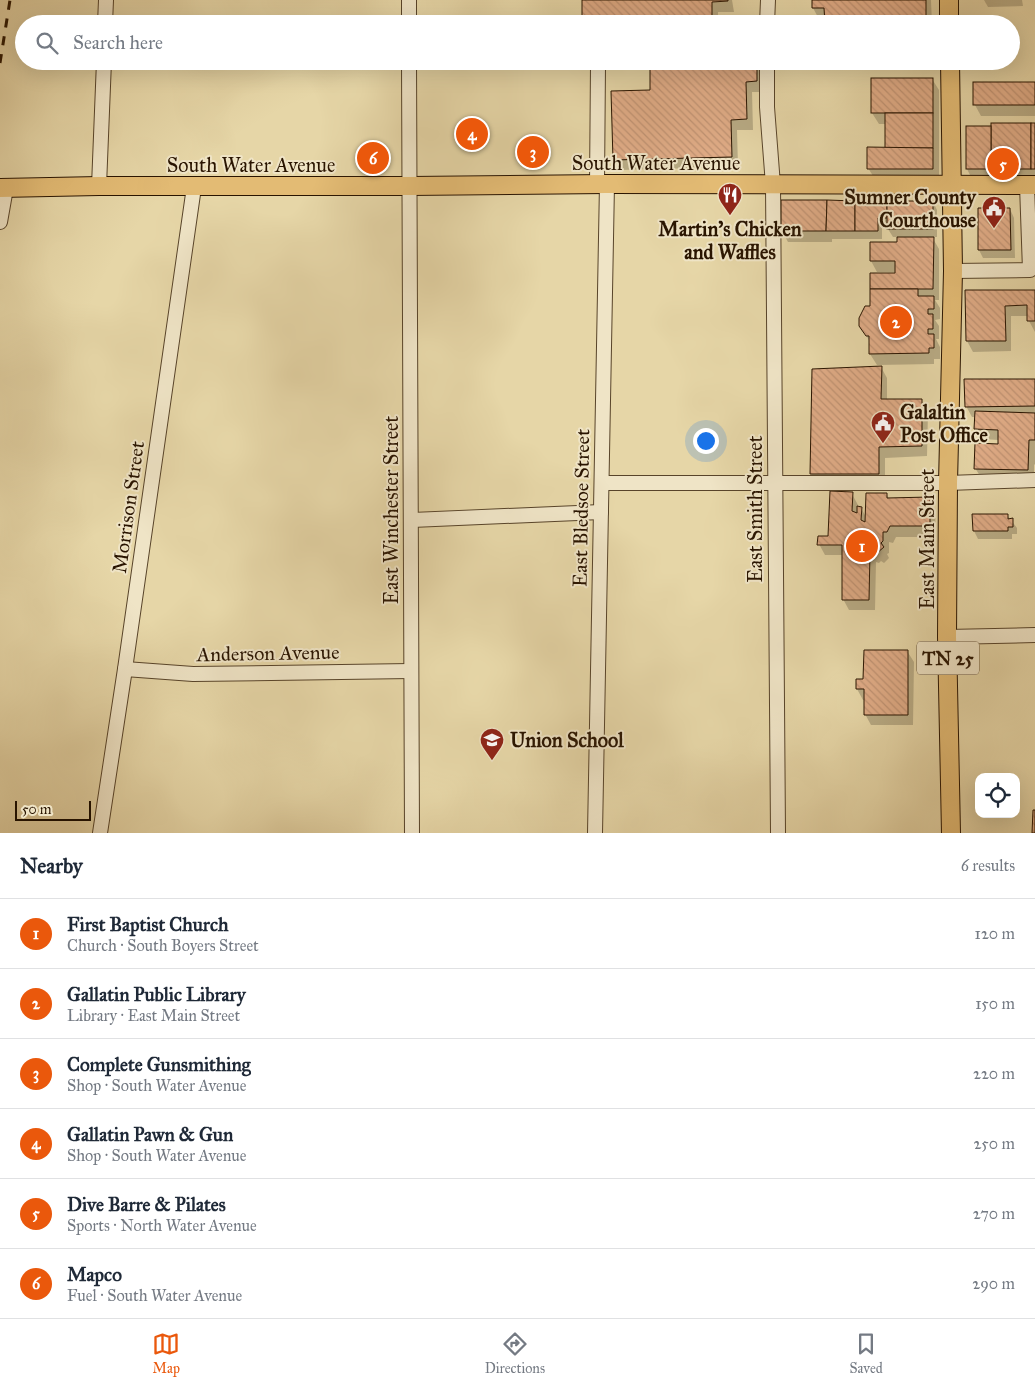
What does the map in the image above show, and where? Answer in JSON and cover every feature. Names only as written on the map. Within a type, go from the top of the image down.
[{"type":"main road","points":[[949,0],[949,15]]},
{"type":"main road","name":"TN 25","points":[[950,70],[952,186]]},
{"type":"main road","name":"South Water Avenue","points":[[3,188],[602,184],[1031,185]]},
{"type":"main road","name":"East Main Street","points":[[951,833],[947,637],[948,483],[953,271],[952,186]]},
{"type":"street","points":[[105,15],[106,0]]},
{"type":"street","points":[[409,0],[409,15]]},
{"type":"street","points":[[768,0],[768,15]]},
{"type":"street","points":[[100,186],[104,70]]},
{"type":"street","name":"East Winchester Street","points":[[410,70],[412,833]]},
{"type":"street","name":"East Bledsoe Street","points":[[595,833],[602,483],[602,184],[598,70]]},
{"type":"street","name":"East Smith Street","points":[[768,70],[768,107],[773,185],[778,833]]},
{"type":"street","points":[[953,271],[1030,270],[1031,185]]},
{"type":"street","name":"Morrison Street","points":[[100,833],[194,186]]},
{"type":"street","points":[[0,222],[3,188]]},
{"type":"street","points":[[602,483],[948,483],[1035,480]]},
{"type":"street","points":[[412,520],[601,512]]},
{"type":"street","points":[[947,637],[1035,635]]},
{"type":"street","name":"Anderson Avenue","points":[[125,669],[193,674],[411,671]]},
{"type":"building","points":[[582,0],[728,0],[712,2],[712,15],[582,15]]},
{"type":"building","points":[[812,0],[926,0],[926,15],[824,15],[824,8],[812,8]]},
{"type":"building","points":[[650,70],[757,70],[757,81],[746,82],[747,119],[731,120],[732,157],[613,160],[611,91],[650,90]]},
{"type":"building","points":[[871,78],[933,78],[933,113],[871,113]]},
{"type":"building","points":[[973,82],[1035,82],[1035,105],[973,105]]},
{"type":"building","points":[[885,113],[933,113],[933,148],[885,148]]},
{"type":"building","points":[[991,123],[1031,123],[1031,169],[991,169]]},
{"type":"building","points":[[1031,123],[1035,123],[1035,169],[1031,169]]},
{"type":"building","points":[[966,126],[991,126],[991,169],[966,169]]},
{"type":"building","points":[[867,147],[933,148],[933,169],[867,169]]},
{"type":"building","points":[[781,200],[827,200],[826,231],[781,231]]},
{"type":"building","points":[[827,200],[855,201],[855,231],[826,231]]},
{"type":"building","points":[[855,201],[887,201],[887,218],[878,218],[878,231],[855,231]]},
{"type":"building","points":[[887,201],[933,201],[933,229],[887,229]]},
{"type":"building","name":"Sumner County Courthouse","points":[[978,208],[1010,208],[1011,250],[978,250]]},
{"type":"building","points":[[897,237],[934,237],[933,289],[870,289],[870,273],[895,273],[895,261],[870,261],[870,242],[897,242]]},
{"type":"building","points":[[870,289],[918,289],[918,296],[934,296],[934,309],[928,309],[928,314],[933,314],[933,329],[928,329],[928,334],[934,334],[934,348],[929,348],[929,353],[869,354],[869,336],[866,336],[859,326],[859,318],[865,306],[870,306]]},
{"type":"building","points":[[965,290],[1035,290],[1035,321],[1027,321],[1027,305],[1005,306],[1006,341],[966,341]]},
{"type":"building","points":[[882,366],[881,399],[922,399],[922,446],[879,447],[879,474],[810,474],[812,369]]},
{"type":"building","points":[[964,379],[1035,379],[1035,406],[965,407]]},
{"type":"building","points":[[975,411],[1035,413],[1035,440],[1029,440],[1028,470],[974,469],[975,443],[998,444],[998,430],[974,429]]},
{"type":"building","points":[[830,491],[853,492],[852,511],[857,513],[857,506],[862,507],[861,520],[865,522],[866,493],[887,493],[887,498],[930,497],[930,526],[890,526],[887,532],[883,532],[883,541],[881,543],[884,547],[877,553],[874,551],[873,553],[870,552],[869,600],[842,600],[842,545],[817,545],[818,536],[828,536]]},
{"type":"building","points":[[972,514],[1008,514],[1008,519],[1013,518],[1013,527],[1008,527],[1008,531],[973,531]]},
{"type":"building","points":[[864,650],[908,650],[908,715],[864,715],[864,689],[856,689],[856,679],[863,679]]},
{"type":"building","points":[[1033,810],[1035,810],[1035,833],[1032,833]]},
{"type":"railway","points":[[0,63],[10,0]]},
{"type":"place","name":"Gallatin Pawn & Gun","points":[[472,134]]},
{"type":"place","name":"Complete Gunsmithing","points":[[533,152]]},
{"type":"place","name":"Mapco","points":[[373,158]]},
{"type":"place","name":"Dive Barre & Pilates","points":[[1003,164]]},
{"type":"place","name":"Martin's Chicken and Waffles","points":[[730,216]]},
{"type":"place","name":"Sumner County Courthouse","points":[[994,229]]},
{"type":"place","name":"Gallatin Public Library","points":[[896,322]]},
{"type":"place","name":"Galaltin Post Office","points":[[883,444]]},
{"type":"place","name":"First Baptist Church","points":[[862,546]]},
{"type":"place","name":"Union School","points":[[492,761]]}]
